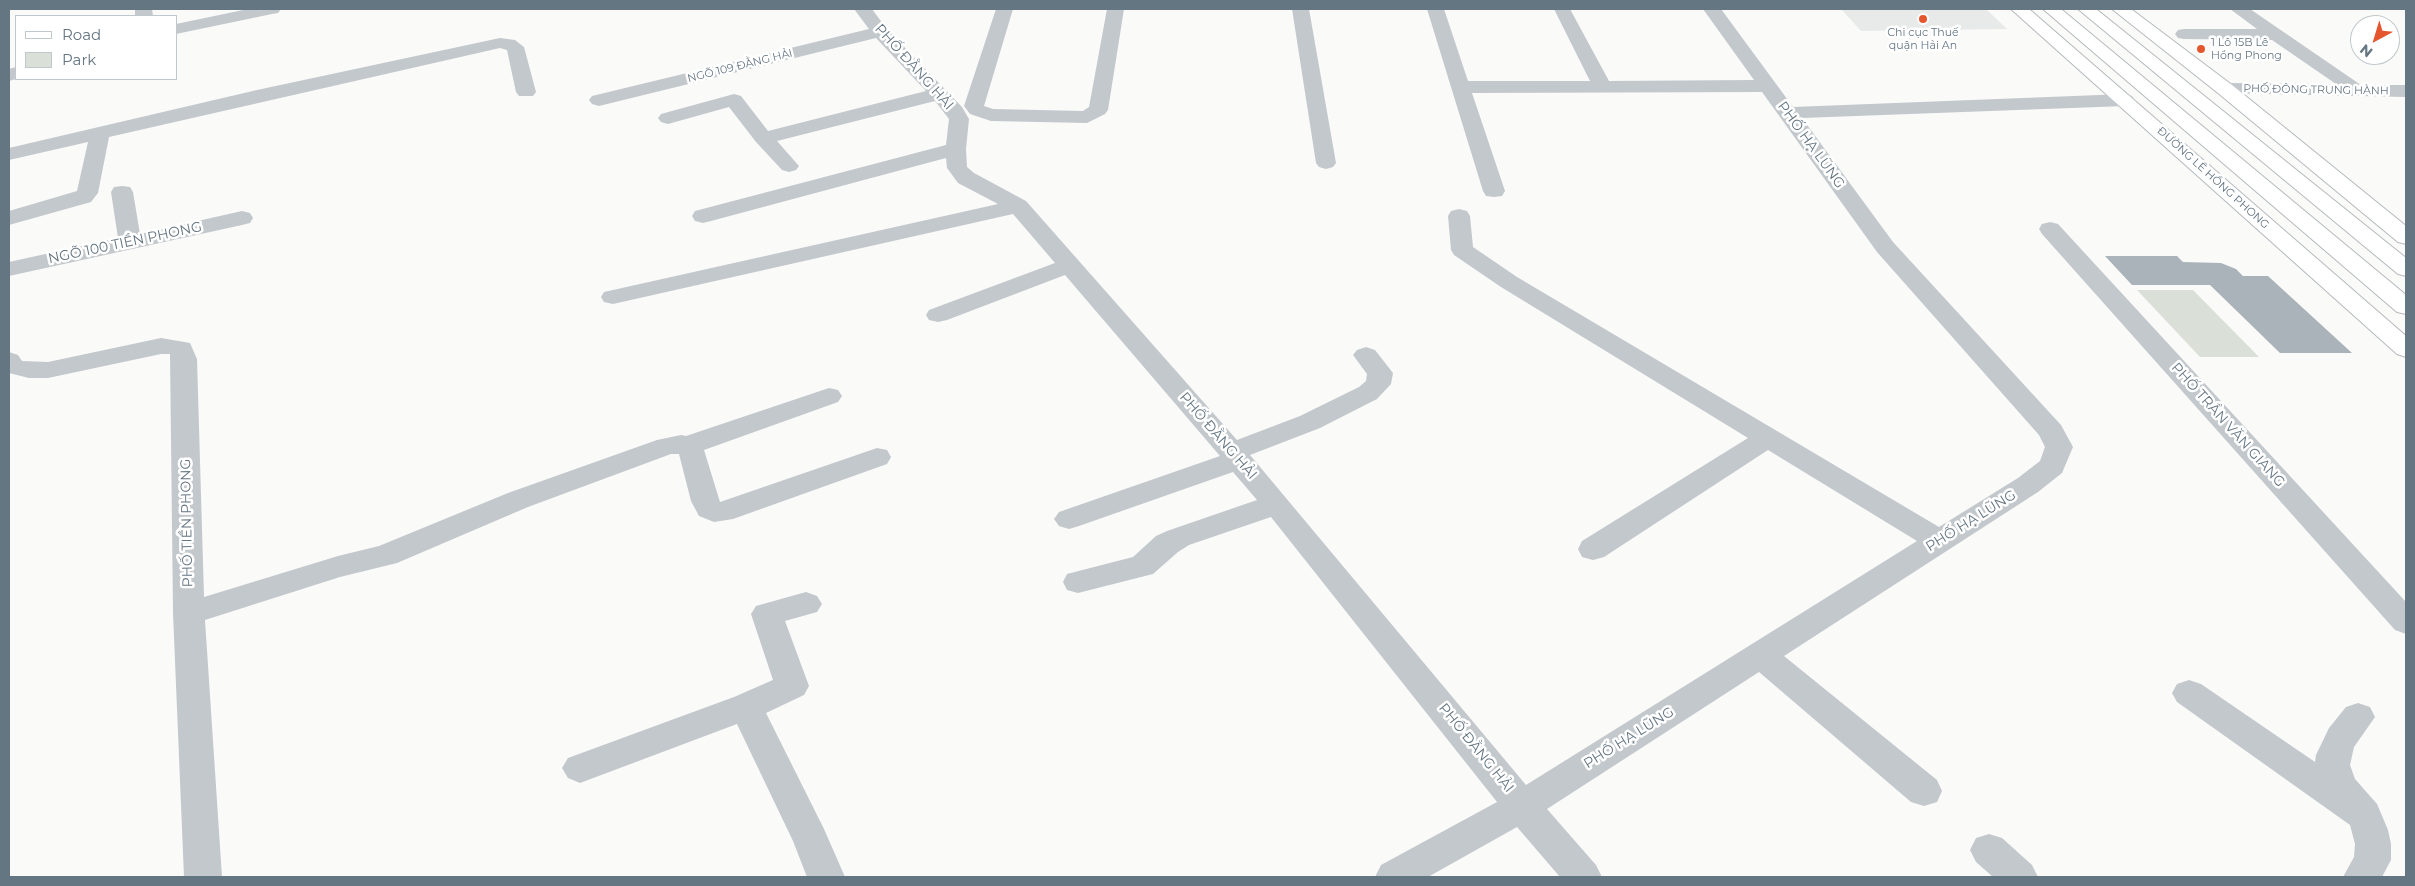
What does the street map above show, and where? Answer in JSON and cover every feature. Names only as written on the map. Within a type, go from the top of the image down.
[{"type":"main road","name":"ĐƯỜNG LÊ HỒNG PHONG","points":[[2019,9],[2255,214],[2406,349]]},
{"type":"main road","name":"ĐƯỜNG LÊ HỒNG PHONG","points":[[2051,9],[2406,307]]},
{"type":"main road","points":[[2086,9],[2406,269]]},
{"type":"main road","points":[[2120,9],[2225,89],[2406,237]]},
{"type":"main road","points":[[2255,214],[2382,218]]},
{"type":"street","points":[[178,29],[272,9]]},
{"type":"street","name":"PHỐ ĐẰNG HẢI","points":[[863,9],[880,32],[955,111],[959,119],[956,149],[957,168],[966,178],[1018,206],[1068,266],[1277,504],[1522,806],[1583,877]]},
{"type":"street","points":[[1004,9],[974,106],[977,110],[990,115],[1087,116],[1098,110],[1116,9]]},
{"type":"street","points":[[1300,9],[1326,163]]},
{"type":"street","points":[[1434,9],[1494,191]]},
{"type":"street","points":[[1562,9],[1603,87]]},
{"type":"street","name":"PHỐ HẠ LŨNG","points":[[1394,877],[1522,806],[2034,480],[2052,466],[2059,447],[2052,431],[1885,246],[1712,9]]},
{"type":"street","points":[[2239,9],[2356,90]]},
{"type":"street","name":"NGÕ 109 ĐẰNG HẢI","points":[[599,100],[880,32]]},
{"type":"street","points":[[2184,34],[2275,35]]},
{"type":"street","points":[[9,154],[500,43],[515,47],[526,92]]},
{"type":"street","points":[[1460,87],[1770,86]]},
{"type":"street","name":"PHỐ ĐÔNG TRUNG HÀNH","points":[[2225,89],[2406,91]]},
{"type":"street","points":[[763,138],[938,94]]},
{"type":"street","points":[[668,118],[734,100],[763,138],[789,166]]},
{"type":"street","points":[[1789,113],[2125,100]]},
{"type":"street","points":[[9,218],[83,198],[87,193],[100,133]]},
{"type":"street","points":[[703,216],[956,149]]},
{"type":"street","points":[[122,192],[130,242]]},
{"type":"street","points":[[613,296],[1018,206]]},
{"type":"street","points":[[1459,216],[1462,250],[1517,287],[1939,540]]},
{"type":"street","name":"NGÕ 100 TIỀN PHONG","points":[[9,269],[242,218]]},
{"type":"street","points":[[2382,218],[2406,224]]},
{"type":"street","name":"PHỐ TRẦN VĂN GIANG","points":[[2050,229],[2406,622]]},
{"type":"street","points":[[938,315],[1068,266]]},
{"type":"street","name":"PHỐ TIỀN PHONG","points":[[9,360],[11,366],[29,370],[48,370],[161,346],[180,348],[184,359],[189,613],[203,877]]},
{"type":"street","points":[[1069,519],[1235,456],[1368,393],[1378,384],[1380,373],[1366,355]]},
{"type":"street","points":[[687,446],[829,396]]},
{"type":"street","points":[[1593,549],[1768,438]]},
{"type":"street","points":[[189,613],[338,567],[386,555],[518,500],[640,454],[667,446],[681,444],[687,446],[692,452],[709,509],[714,512],[723,512],[877,456]]},
{"type":"street","points":[[1078,582],[1142,566],[1149,562],[1167,544],[1178,538],[1277,504]]},
{"type":"street","points":[[580,768],[746,707],[792,686],[768,614],[806,604]]},
{"type":"street","points":[[1760,655],[1924,791]]},
{"type":"street","points":[[2189,693],[2364,815]]},
{"type":"street","points":[[746,707],[811,840],[826,877]]},
{"type":"street","points":[[2358,717],[2341,738],[2333,755],[2332,765],[2342,790],[2364,815],[2373,844],[2372,860],[2362,877]]},
{"type":"street","points":[[1989,850],[2019,877]]},
{"type":"shaded area","name":"Chi cục Thuế quận Hải An","points":[[1841,9],[1986,9],[2007,29],[1861,31]]},
{"type":"green space","points":[[2137,290],[2193,290],[2259,357],[2200,357]]},
{"type":"building","points":[[2105,256],[2177,256],[2183,262],[2221,263],[2236,269],[2243,276],[2268,276],[2352,353],[2280,353],[2210,285],[2132,285]]},
{"type":"place","name":"Chi cục Thuế quận Hải An","points":[[1923,19]]},
{"type":"place","name":"1 Lô 15B Lê Hồng Phong","points":[[2201,49]]}]
